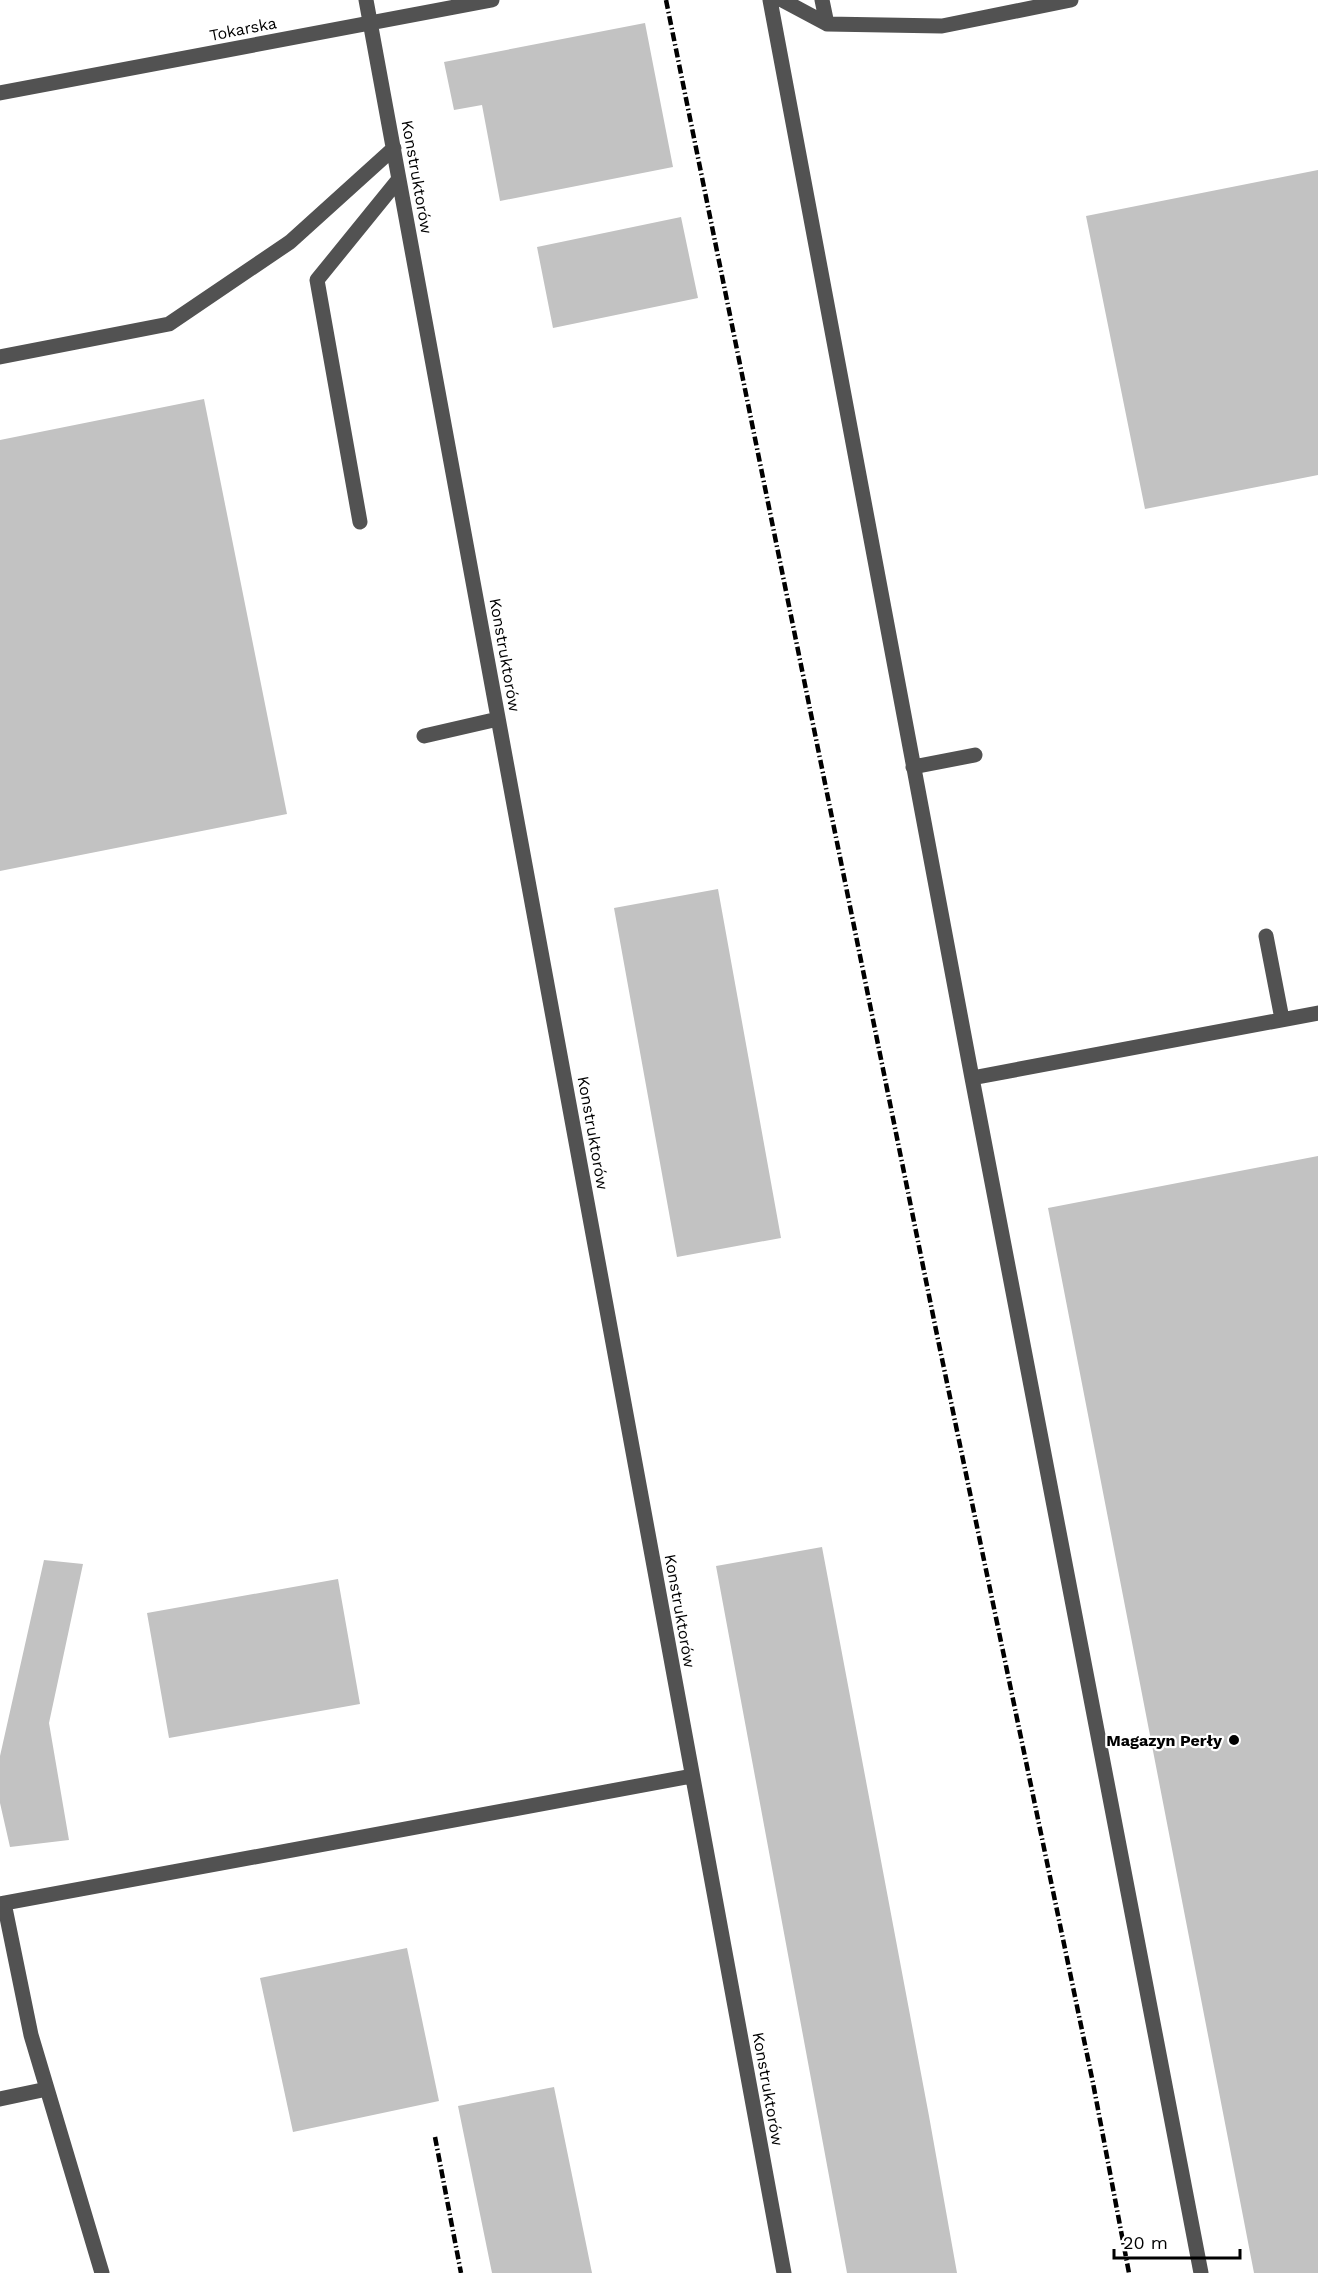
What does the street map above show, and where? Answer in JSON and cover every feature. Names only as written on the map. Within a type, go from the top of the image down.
[{"type":"lane","name":"Konstruktorów","points":[[366,0],[784,2273]]},
{"type":"lane","name":"Tokarska","points":[[0,93],[492,0]]},
{"type":"lane","points":[[770,0],[913,767],[1201,2273]]},
{"type":"lane","points":[[782,0],[827,24],[942,26],[1071,0]]},
{"type":"lane","points":[[822,0],[827,24]]},
{"type":"lane","points":[[0,357],[170,324],[290,242],[394,148]]},
{"type":"lane","points":[[360,522],[317,280],[399,179]]},
{"type":"lane","points":[[424,736],[498,719]]},
{"type":"lane","points":[[913,767],[975,755]]},
{"type":"lane","points":[[1266,936],[1282,1019]]},
{"type":"lane","points":[[972,1078],[1318,1012]]},
{"type":"lane","points":[[102,2273],[31,2035],[2,1904],[692,1776]]},
{"type":"lane","points":[[0,2099],[47,2089]]},
{"type":"building","points":[[645,23],[673,167],[500,201],[482,105],[454,110],[444,62]]},
{"type":"building","points":[[1318,170],[1318,475],[1145,509],[1086,216]]},
{"type":"building","points":[[681,217],[698,298],[553,328],[537,247]]},
{"type":"building","points":[[204,399],[287,814],[0,871],[0,440]]},
{"type":"building","points":[[718,889],[781,1238],[677,1257],[614,908]]},
{"type":"building","name":"Magazyn Perły","points":[[1318,1156],[1318,2273],[1254,2273],[1048,1208]]},
{"type":"building","points":[[822,1547],[957,2273],[847,2273],[716,1566]]},
{"type":"building","points":[[44,1560],[83,1564],[49,1723],[69,1840],[10,1847],[0,1803],[0,1756]]},
{"type":"building","points":[[338,1579],[360,1704],[169,1738],[147,1613]]},
{"type":"building","points":[[407,1948],[439,2101],[293,2132],[260,1978]]},
{"type":"building","points":[[554,2087],[592,2273],[492,2273],[458,2106]]},
{"type":"railway","points":[[666,0],[936,1330],[1093,2083],[1129,2273]]},
{"type":"railway","points":[[435,2137],[461,2273]]},
{"type":"place","name":"Magazyn Perły","points":[[1234,1740]]}]
